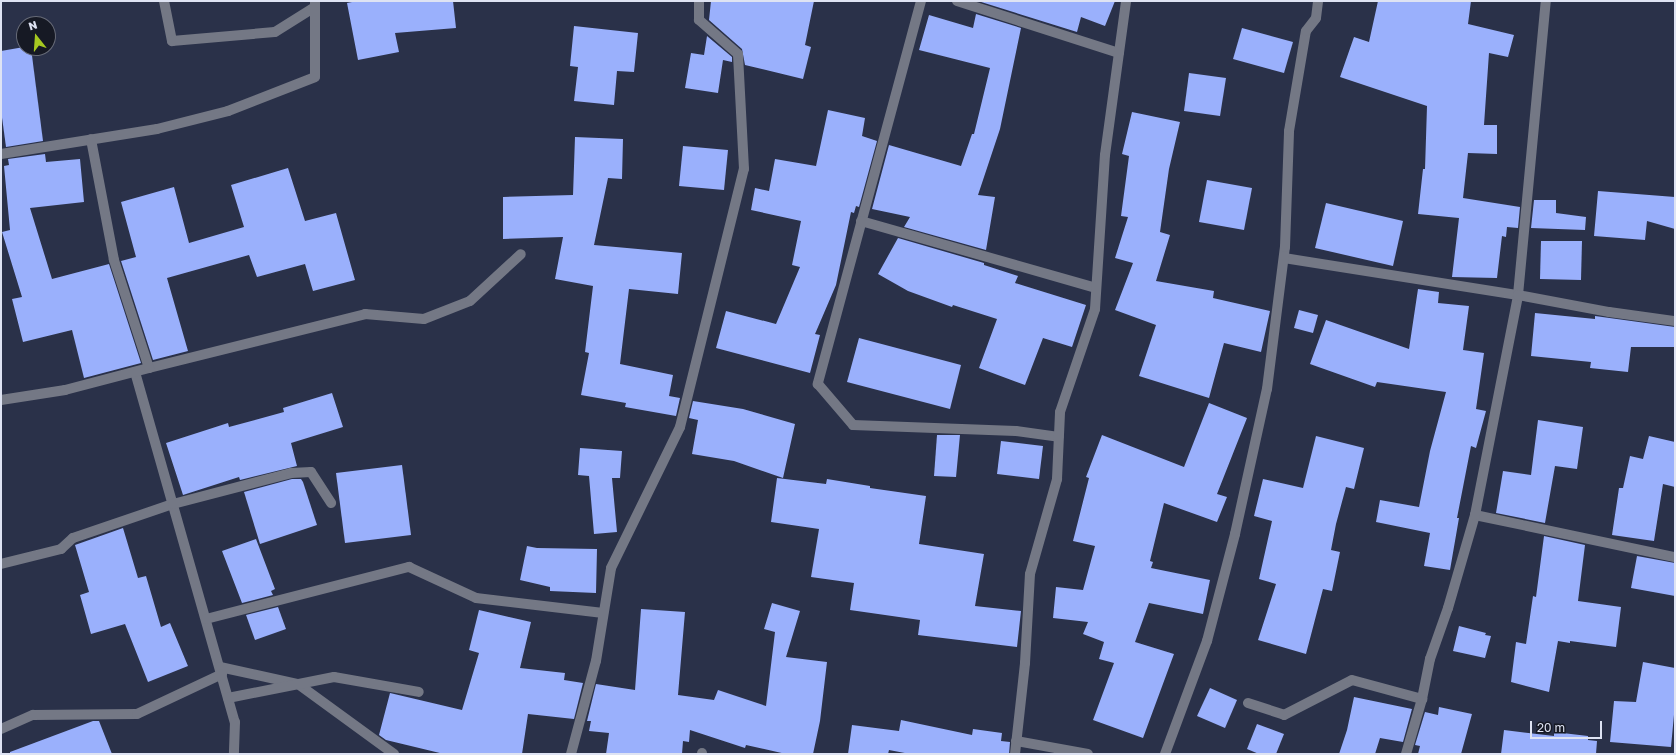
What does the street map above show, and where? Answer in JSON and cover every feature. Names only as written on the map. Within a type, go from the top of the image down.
[{"type":"street","points":[[164,1],[172,41],[275,32],[315,4]]},
{"type":"street","points":[[571,754],[596,661],[611,568],[680,426],[744,170],[738,54],[699,20],[699,1]]},
{"type":"street","points":[[921,1],[818,384],[853,425],[1016,431],[1059,437]]},
{"type":"street","points":[[957,1],[1118,53]]},
{"type":"street","points":[[1015,754],[1025,663],[1030,574],[1057,479],[1060,412],[1095,308],[1105,155],[1126,1]]},
{"type":"street","points":[[1165,754],[1207,641],[1235,534],[1267,389],[1284,258],[1289,131],[1306,31],[1316,18],[1318,1]]},
{"type":"street","points":[[1406,754],[1422,699],[1430,659],[1448,608],[1475,515],[1518,295],[1546,1]]},
{"type":"street","points":[[1,154],[157,129],[228,111],[316,77],[315,4]]},
{"type":"street","points":[[91,139],[114,260],[149,368]]},
{"type":"street","points":[[861,221],[1096,288]]},
{"type":"street","points":[[1,400],[65,390],[365,314],[424,319],[470,301],[521,254]]},
{"type":"street","points":[[1284,258],[1518,295],[1609,312],[1675,321]]},
{"type":"street","points":[[135,372],[235,722],[234,754]]},
{"type":"street","points":[[1,564],[61,549],[73,538],[173,504],[291,473],[311,472],[331,503]]},
{"type":"street","points":[[1475,515],[1675,557]]},
{"type":"street","points":[[206,618],[409,567],[476,598],[603,613]]},
{"type":"street","points":[[1,729],[33,715],[137,714],[221,671],[298,684],[394,754]]},
{"type":"street","points":[[228,698],[334,677],[419,692]]},
{"type":"street","points":[[1248,703],[1284,715],[1352,680],[1422,699]]},
{"type":"street","points":[[1016,740],[1088,754]]},
{"type":"building","points":[[357,1],[453,1],[456,28],[395,33],[399,52],[358,60],[347,3]]},
{"type":"building","points":[[711,1],[814,1],[805,45],[811,47],[803,79],[745,65],[742,49],[709,20]]},
{"type":"building","points":[[978,1],[1115,1],[1105,26],[1081,17],[1077,32]]},
{"type":"building","points":[[1378,1],[1471,1],[1468,24],[1514,35],[1508,57],[1489,53],[1484,125],[1497,125],[1497,154],[1468,153],[1463,198],[1520,207],[1518,228],[1507,227],[1506,237],[1502,236],[1497,278],[1452,277],[1459,218],[1418,214],[1423,169],[1425,169],[1427,106],[1340,77],[1354,37],[1369,42]]},
{"type":"building","points":[[976,14],[1021,28],[1000,129],[978,195],[995,197],[986,250],[904,227],[910,217],[872,209],[889,145],[961,166],[972,134],[974,134],[990,68],[919,50],[929,15],[973,28]]},
{"type":"building","points":[[574,26],[638,33],[634,72],[617,71],[614,105],[574,101],[578,67],[570,66]]},
{"type":"building","points":[[1242,28],[1293,42],[1284,73],[1233,59]]},
{"type":"building","points":[[707,36],[732,57],[732,62],[723,60],[718,93],[685,88],[691,53],[704,55]]},
{"type":"building","points":[[16,48],[16,56],[32,56],[43,141],[6,147],[1,110],[1,51]]},
{"type":"building","points":[[1189,73],[1226,78],[1220,116],[1184,111]]},
{"type":"building","points":[[828,110],[865,118],[862,136],[877,141],[859,207],[856,206],[854,213],[851,212],[836,285],[815,334],[820,335],[810,373],[716,348],[726,311],[776,324],[800,267],[792,265],[801,221],[751,210],[755,188],[769,191],[775,159],[816,166]]},
{"type":"building","points":[[1132,112],[1180,122],[1169,169],[1160,232],[1170,235],[1156,281],[1214,291],[1213,298],[1270,311],[1261,352],[1224,343],[1209,398],[1139,376],[1156,325],[1115,310],[1133,263],[1115,258],[1128,217],[1121,216],[1129,156],[1122,154]]},
{"type":"building","points":[[575,137],[623,139],[622,179],[608,178],[594,245],[682,253],[678,294],[629,289],[620,364],[673,375],[669,396],[680,398],[676,416],[625,407],[626,403],[581,395],[589,353],[585,352],[593,286],[555,279],[563,237],[503,239],[503,197],[573,195]]},
{"type":"building","points":[[683,146],[728,150],[724,190],[679,186]]},
{"type":"building","points":[[45,154],[46,162],[80,159],[84,202],[30,208],[52,279],[109,264],[141,363],[84,378],[72,330],[23,342],[12,299],[22,297],[2,232],[10,230],[4,166],[9,165],[8,159]]},
{"type":"building","points":[[288,168],[305,221],[336,213],[355,280],[313,291],[305,264],[257,277],[249,255],[167,278],[188,351],[153,360],[121,261],[136,257],[121,202],[174,187],[189,243],[244,227],[231,185]]},
{"type":"building","points":[[1207,180],[1252,188],[1244,230],[1199,222]]},
{"type":"building","points":[[1598,191],[1675,197],[1675,229],[1647,221],[1645,240],[1594,236]]},
{"type":"building","points":[[1534,200],[1556,200],[1556,213],[1586,217],[1585,230],[1531,228]]},
{"type":"building","points":[[1326,203],[1403,221],[1393,266],[1315,248]]},
{"type":"building","points":[[898,238],[984,263],[984,265],[1018,276],[1015,283],[1086,305],[1072,347],[1043,338],[1025,385],[979,368],[997,319],[953,305],[952,307],[908,291],[878,274]]},
{"type":"building","points":[[1541,241],[1582,241],[1581,280],[1540,279]]},
{"type":"building","points":[[1418,289],[1439,292],[1438,303],[1469,306],[1463,350],[1484,353],[1476,409],[1486,411],[1476,448],[1471,446],[1457,518],[1459,518],[1450,570],[1424,566],[1430,533],[1376,522],[1380,500],[1419,507],[1430,451],[1446,392],[1377,382],[1375,387],[1310,364],[1326,320],[1409,349]]},
{"type":"building","points":[[1299,310],[1318,315],[1313,333],[1294,328]]},
{"type":"building","points":[[1535,313],[1595,319],[1595,316],[1675,327],[1675,347],[1631,347],[1628,372],[1590,368],[1591,362],[1531,356]]},
{"type":"building","points":[[859,338],[961,365],[950,409],[847,382]]},
{"type":"building","points":[[332,393],[343,427],[291,443],[297,466],[240,480],[239,477],[183,495],[166,443],[228,423],[229,427],[284,412],[283,408]]},
{"type":"building","points":[[693,401],[743,409],[795,424],[783,478],[734,461],[692,454],[698,420],[689,418]]},
{"type":"building","points":[[1209,403],[1247,418],[1217,494],[1227,497],[1217,522],[1164,503],[1150,561],[1153,562],[1151,568],[1210,580],[1203,614],[1149,603],[1135,642],[1174,654],[1143,738],[1093,720],[1114,663],[1099,659],[1104,642],[1083,634],[1088,622],[1053,618],[1056,587],[1083,590],[1095,546],[1073,541],[1089,478],[1086,477],[1102,435],[1184,467]]},
{"type":"building","points":[[1538,420],[1583,427],[1577,469],[1555,466],[1545,523],[1496,513],[1503,471],[1531,475]]},
{"type":"building","points":[[937,435],[960,435],[956,477],[934,476]]},
{"type":"building","points":[[1316,436],[1364,448],[1354,489],[1346,487],[1336,524],[1331,550],[1340,552],[1332,591],[1323,589],[1306,654],[1258,640],[1276,584],[1259,579],[1272,521],[1254,516],[1263,479],[1303,488]]},
{"type":"building","points":[[1649,436],[1675,442],[1675,487],[1663,484],[1654,541],[1612,535],[1619,488],[1623,488],[1630,456],[1643,459]]},
{"type":"building","points":[[1001,441],[1043,446],[1039,479],[997,474]]},
{"type":"building","points":[[580,448],[622,451],[620,478],[612,478],[617,532],[594,534],[589,476],[578,475]]},
{"type":"building","points":[[402,465],[411,535],[345,543],[336,473]]},
{"type":"building","points":[[777,478],[826,484],[827,479],[870,486],[870,488],[926,496],[919,544],[984,554],[975,606],[1021,611],[1017,647],[918,635],[920,620],[850,610],[854,583],[811,577],[819,529],[771,522]]},
{"type":"building","points":[[292,479],[301,479],[303,482],[317,525],[260,544],[244,492]]},
{"type":"building","points":[[123,528],[138,578],[146,576],[161,627],[170,623],[188,666],[148,682],[125,624],[91,634],[80,595],[89,592],[75,545]]},
{"type":"building","points":[[1544,536],[1585,545],[1578,601],[1621,607],[1616,647],[1570,641],[1570,643],[1558,641],[1549,692],[1511,682],[1516,642],[1526,644],[1533,596],[1536,597]]},
{"type":"building","points":[[256,539],[275,589],[271,591],[273,595],[242,603],[222,551]]},
{"type":"building","points":[[527,546],[537,548],[597,549],[596,593],[550,591],[550,587],[520,580]]},
{"type":"building","points":[[1637,556],[1675,563],[1675,596],[1631,588]]},
{"type":"building","points":[[772,603],[800,611],[786,657],[827,662],[820,721],[813,754],[786,754],[746,745],[745,748],[690,730],[689,742],[683,741],[682,754],[606,754],[609,733],[589,731],[591,721],[587,721],[596,684],[635,690],[641,609],[685,612],[678,695],[714,700],[718,690],[766,706],[775,632],[764,629]]},
{"type":"building","points":[[278,607],[286,629],[255,640],[246,615]]},
{"type":"building","points":[[479,610],[531,622],[520,668],[565,673],[564,680],[583,683],[574,719],[528,714],[522,754],[444,754],[386,740],[379,735],[390,693],[462,710],[479,653],[469,650]]},
{"type":"building","points":[[1459,626],[1486,633],[1485,635],[1491,636],[1485,658],[1453,651]]},
{"type":"building","points":[[1643,662],[1675,668],[1675,704],[1671,747],[1610,742],[1614,701],[1636,702]]},
{"type":"building","points":[[1210,688],[1237,700],[1225,728],[1197,716]]},
{"type":"building","points":[[1354,697],[1412,709],[1403,742],[1380,738],[1375,754],[1339,754],[1347,730]]},
{"type":"building","points":[[1439,707],[1472,714],[1461,754],[1418,754],[1420,746],[1415,745],[1425,712],[1438,715]]},
{"type":"building","points":[[901,720],[972,735],[973,729],[1002,733],[1001,741],[1010,742],[1009,754],[910,754],[889,750],[888,754],[848,754],[852,725],[899,731]]},
{"type":"building","points":[[93,721],[99,721],[112,754],[10,754],[10,752]]},
{"type":"building","points":[[1257,724],[1284,734],[1276,754],[1259,754],[1247,749]]},
{"type":"building","points":[[1504,730],[1554,736],[1554,732],[1588,736],[1588,740],[1597,741],[1596,754],[1501,754]]}]
